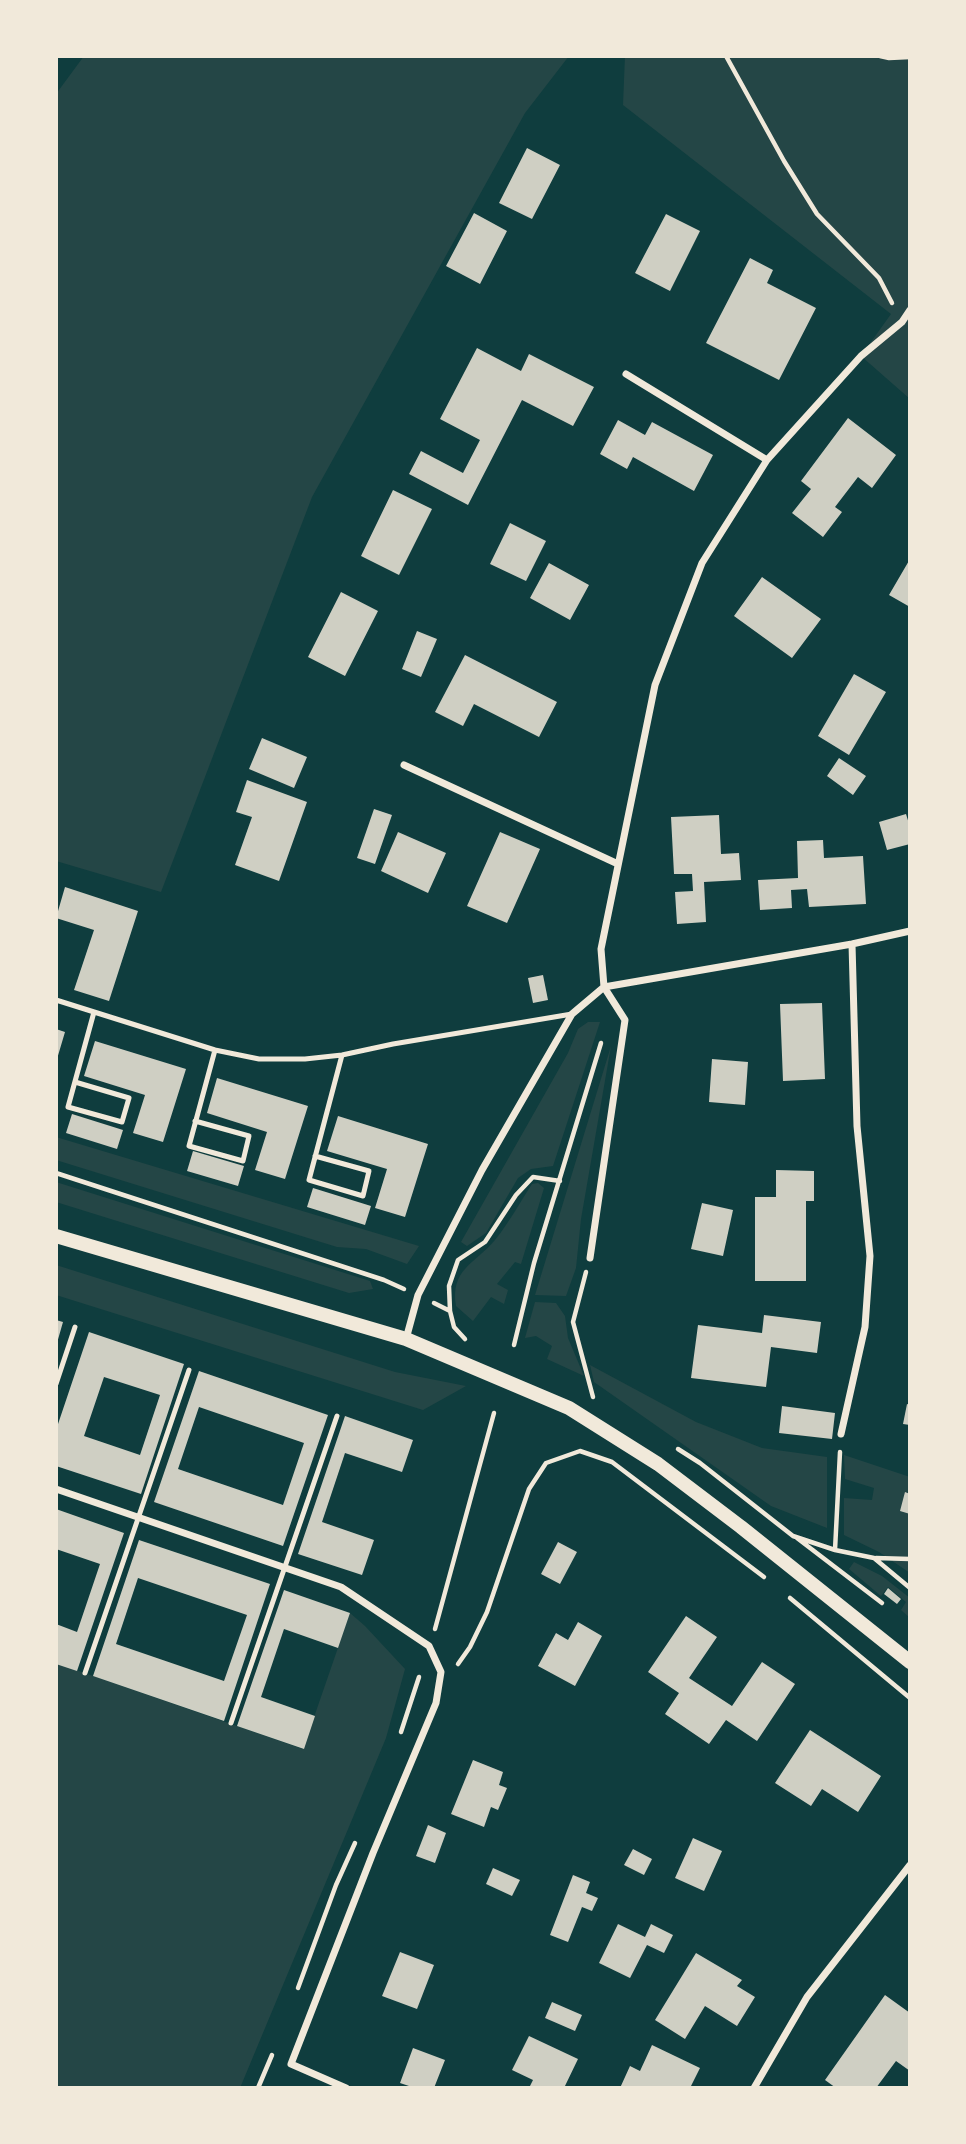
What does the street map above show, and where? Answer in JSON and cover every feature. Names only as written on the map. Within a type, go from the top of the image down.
[{"type":"main road","points":[[56,1236],[406,1339],[569,1408],[658,1464],[910,1662]]},
{"type":"street","points":[[590,1258],[625,1020],[604,987],[601,949],[654,685],[702,563],[767,460],[861,356],[902,322],[910,310]]},
{"type":"street","points":[[626,374],[767,460]]},
{"type":"street","points":[[404,765],[618,864]]},
{"type":"street","points":[[406,1339],[418,1295],[481,1170],[572,1014],[604,987],[852,944],[910,931]]},
{"type":"street","points":[[841,1434],[865,1327],[870,1256],[857,1126],[852,944]]},
{"type":"street","points":[[56,1489],[282,1569],[341,1587],[429,1646],[441,1672],[436,1703],[373,1853],[291,2064],[346,2088]]},
{"type":"street","points":[[754,2088],[807,1997],[910,1865]]},
{"type":"lane","points":[[56,1000],[215,1050],[259,1059],[305,1059],[342,1055],[572,1014]]},
{"type":"lane","points":[[75,1082],[129,1098],[122,1122],[68,1107],[94,1012]]},
{"type":"lane","points":[[195,1121],[249,1136],[243,1161],[189,1146],[195,1121],[215,1050]]},
{"type":"lane","points":[[315,1156],[369,1171],[363,1196],[309,1181],[315,1156],[342,1055]]},
{"type":"lane","points":[[56,1384],[75,1327]]},
{"type":"lane","points":[[85,1673],[189,1370]]},
{"type":"lane","points":[[231,1723],[337,1416]]},
{"type":"path","points":[[726,56],[784,161],[817,214],[879,278],[902,322]]},
{"type":"path","points":[[880,56],[910,57]]},
{"type":"path","points":[[514,1345],[534,1263],[602,1040]]},
{"type":"path","points":[[450,1311],[449,1286],[458,1260],[485,1241],[516,1195],[533,1177],[559,1181]]},
{"type":"path","points":[[590,1258],[573,1322],[593,1397]]},
{"type":"path","points":[[429,1646],[446,1593],[494,1413]]},
{"type":"path","points":[[835,1550],[841,1434]]},
{"type":"path","points":[[441,1672],[455,1667],[470,1647],[486,1612],[529,1489],[546,1463],[580,1451],[611,1462],[774,1584]]},
{"type":"path","points":[[793,1536],[882,1602]]},
{"type":"path","points":[[874,1558],[910,1559]]},
{"type":"path","points":[[784,1592],[910,1698]]},
{"type":"shaded area","points":[[84,56],[569,56],[525,113],[312,497],[161,892],[56,861],[56,94]]},
{"type":"shaded area","points":[[625,56],[910,56],[910,399],[861,356],[891,314],[623,105]]},
{"type":"shaded area","points":[[588,1022],[600,1022],[553,1166],[531,1169],[518,1178],[486,1233],[467,1246],[461,1242],[568,1053],[578,1029]]},
{"type":"shaded area","points":[[611,1046],[581,1219],[576,1268],[566,1296],[535,1295]]},
{"type":"shaded area","points":[[56,1137],[419,1246],[407,1264],[366,1249],[337,1247],[56,1160]]},
{"type":"shaded area","points":[[56,1182],[370,1281],[373,1289],[349,1293],[56,1202]]},
{"type":"shaded area","points":[[538,1183],[544,1188],[521,1264],[515,1262],[497,1284],[508,1290],[504,1304],[491,1297],[473,1321],[456,1306],[455,1294],[460,1275],[495,1240],[532,1184]]},
{"type":"shaded area","points":[[56,1265],[395,1372],[466,1386],[423,1410],[56,1295]]},
{"type":"shaded area","points":[[535,1302],[556,1303],[565,1316],[568,1338],[584,1376],[547,1359],[552,1346],[536,1336],[525,1338]]},
{"type":"shaded area","points":[[590,1365],[696,1422],[762,1448],[827,1457],[827,1528],[771,1506],[594,1382]]},
{"type":"shaded area","points":[[844,1455],[910,1477],[910,1573],[879,1552],[844,1535],[844,1498],[872,1500],[874,1488],[845,1479]]},
{"type":"shaded area","points":[[854,1562],[882,1576],[910,1598],[910,1618],[901,1610],[906,1602],[888,1587],[881,1596],[849,1569]]},
{"type":"shaded area","points":[[350,1613],[405,1669],[386,1738],[240,2088],[56,2088],[56,1663],[303,1749]]},
{"type":"building","points":[[527,148],[560,165],[532,219],[499,203]]},
{"type":"building","points":[[474,213],[507,231],[480,284],[446,266]]},
{"type":"building","points":[[666,214],[700,231],[670,291],[635,273]]},
{"type":"building","points":[[750,258],[773,270],[767,283],[816,308],[779,380],[706,343]]},
{"type":"building","points":[[477,348],[521,371],[529,354],[594,387],[573,426],[522,400],[468,505],[409,474],[421,451],[463,473],[480,440],[440,419]]},
{"type":"building","points":[[848,418],[896,455],[872,488],[858,477],[835,507],[842,512],[823,537],[792,513],[811,489],[801,481]]},
{"type":"building","points":[[618,420],[645,435],[652,422],[713,455],[694,491],[633,457],[627,469],[600,454]]},
{"type":"building","points":[[393,490],[432,509],[399,575],[361,556]]},
{"type":"building","points":[[510,523],[546,541],[526,581],[490,564]]},
{"type":"building","points":[[910,559],[910,607],[889,595]]},
{"type":"building","points":[[549,563],[589,585],[570,620],[530,598]]},
{"type":"building","points":[[762,577],[821,619],[792,658],[734,616]]},
{"type":"building","points":[[341,592],[378,611],[345,676],[308,657]]},
{"type":"building","points":[[417,631],[437,639],[421,677],[402,669]]},
{"type":"building","points":[[465,655],[557,702],[539,737],[474,704],[463,726],[435,712]]},
{"type":"building","points":[[854,674],[886,692],[849,755],[818,736]]},
{"type":"building","points":[[262,738],[307,757],[294,788],[249,769]]},
{"type":"building","points":[[839,758],[866,776],[853,795],[827,776]]},
{"type":"building","points":[[247,780],[307,802],[279,881],[235,865],[252,817],[236,812]]},
{"type":"building","points":[[374,809],[392,815],[375,864],[357,858]]},
{"type":"building","points":[[906,814],[910,827],[910,844],[887,850],[879,822]]},
{"type":"building","points":[[719,815],[721,854],[739,853],[741,880],[704,882],[706,922],[677,924],[675,892],[693,891],[692,874],[674,874],[671,817]]},
{"type":"building","points":[[398,832],[446,853],[428,893],[381,871]]},
{"type":"building","points":[[500,832],[540,849],[507,923],[467,906]]},
{"type":"building","points":[[823,840],[824,858],[863,856],[866,904],[809,907],[807,889],[791,890],[792,908],[760,910],[758,880],[798,878],[797,841]]},
{"type":"building","points":[[65,887],[138,911],[109,1001],[74,990],[94,930],[56,918]]},
{"type":"building","points":[[543,975],[548,1000],[533,1003],[528,978]]},
{"type":"building","points":[[822,1003],[825,1079],[783,1081],[780,1004]]},
{"type":"building","points":[[56,1029],[65,1032],[57,1059],[56,1059]]},
{"type":"building","points":[[95,1041],[186,1069],[163,1142],[133,1133],[145,1095],[84,1076]]},
{"type":"building","points":[[712,1059],[748,1062],[745,1105],[709,1102]]},
{"type":"building","points":[[217,1078],[308,1106],[285,1179],[255,1170],[267,1132],[207,1113]]},
{"type":"building","points":[[72,1114],[123,1130],[117,1149],[66,1133]]},
{"type":"building","points":[[338,1116],[428,1144],[405,1217],[375,1208],[387,1169],[327,1151]]},
{"type":"building","points":[[193,1151],[244,1166],[238,1186],[187,1171]]},
{"type":"building","points":[[776,1170],[814,1171],[814,1201],[806,1201],[806,1281],[755,1281],[755,1197],[776,1197]]},
{"type":"building","points":[[313,1188],[371,1206],[365,1225],[307,1207]]},
{"type":"building","points":[[702,1203],[733,1210],[723,1256],[691,1249]]},
{"type":"building","points":[[764,1315],[821,1322],[817,1353],[771,1347],[766,1387],[691,1378],[698,1325],[762,1333]]},
{"type":"building","points":[[56,1320],[63,1322],[57,1343],[56,1342]]},
{"type":"building","points":[[89,1332],[184,1364],[141,1494],[56,1466],[56,1430]],"holes":[[[104,1377],[160,1395],[140,1455],[84,1436]]]},
{"type":"building","points":[[199,1371],[328,1415],[283,1546],[154,1502]],"holes":[[[199,1407],[304,1443],[283,1505],[178,1469]]]},
{"type":"building","points":[[907,1404],[910,1405],[910,1425],[903,1424]]},
{"type":"building","points":[[782,1406],[835,1413],[832,1439],[779,1433]]},
{"type":"building","points":[[345,1416],[413,1440],[402,1472],[345,1453],[322,1522],[374,1540],[362,1575],[298,1554]]},
{"type":"building","points":[[905,1492],[910,1494],[910,1514],[900,1511]]},
{"type":"building","points":[[56,1509],[124,1533],[77,1671],[56,1664],[56,1624],[77,1632],[100,1564],[56,1549]]},
{"type":"building","points":[[139,1540],[270,1584],[224,1721],[93,1676]],"holes":[[[138,1578],[247,1615],[224,1681],[116,1644]]]},
{"type":"building","points":[[558,1542],[577,1552],[560,1584],[541,1574]]},
{"type":"building","points":[[888,1588],[901,1599],[897,1604],[884,1594]]},
{"type":"building","points":[[284,1590],[350,1613],[338,1648],[284,1629],[261,1697],[315,1716],[304,1749],[237,1726]]},
{"type":"building","points":[[686,1616],[717,1637],[689,1678],[732,1706],[762,1662],[795,1684],[757,1741],[726,1720],[709,1744],[665,1714],[679,1693],[648,1672]]},
{"type":"building","points":[[578,1622],[602,1636],[575,1686],[538,1666],[556,1633],[568,1640]]},
{"type":"building","points":[[810,1730],[881,1776],[858,1812],[822,1789],[811,1806],[775,1783]]},
{"type":"building","points":[[473,1760],[503,1772],[499,1785],[507,1788],[498,1810],[491,1807],[484,1827],[451,1814]]},
{"type":"building","points":[[428,1825],[446,1833],[435,1863],[416,1856]]},
{"type":"building","points":[[693,1838],[722,1851],[704,1891],[675,1878]]},
{"type":"building","points":[[633,1849],[652,1859],[644,1875],[624,1865]]},
{"type":"building","points":[[493,1868],[520,1880],[512,1896],[486,1884]]},
{"type":"building","points":[[573,1875],[590,1882],[586,1893],[598,1898],[592,1911],[582,1907],[568,1942],[550,1935]]},
{"type":"building","points":[[618,1924],[645,1937],[651,1924],[673,1935],[664,1953],[647,1945],[630,1978],[599,1963]]},
{"type":"building","points":[[400,1952],[434,1965],[417,2009],[382,1996]]},
{"type":"building","points":[[696,1953],[742,1980],[737,1986],[755,1997],[737,2026],[705,2006],[685,2039],[655,2020]]},
{"type":"building","points":[[885,1995],[910,2013],[910,2071],[896,2061],[876,2088],[836,2088],[825,2080]]},
{"type":"building","points":[[552,2002],[582,2015],[575,2031],[545,2018]]},
{"type":"building","points":[[529,2036],[578,2059],[564,2088],[529,2088],[533,2080],[512,2070]]},
{"type":"building","points":[[652,2045],[700,2068],[690,2088],[620,2088],[630,2066],[640,2071]]},
{"type":"building","points":[[413,2048],[445,2060],[434,2088],[415,2088],[400,2083]]}]
